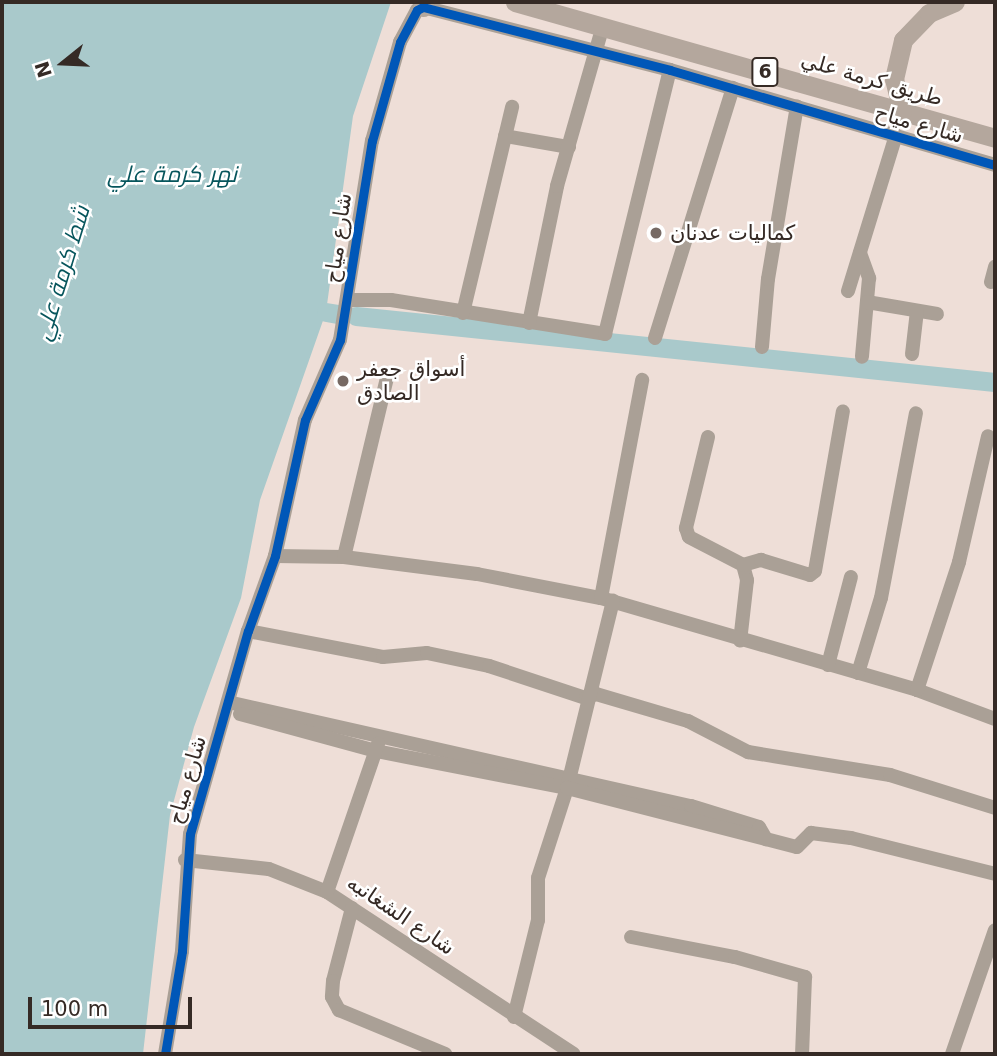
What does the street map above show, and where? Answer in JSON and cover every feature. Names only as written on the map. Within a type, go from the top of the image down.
[{"type":"highway","name":"طريق كرمة علي","points":[[515,2],[995,138]]},
{"type":"highway","points":[[902,111],[894,79],[903,40],[929,13],[955,2]]},
{"type":"street","name":"شارع مياح","points":[[165,1054],[182,951],[185,860],[248,631],[275,556],[304,420],[328,374],[347,300],[355,228],[372,141],[404,32],[424,4],[670,70],[995,165]]},
{"type":"street","points":[[528,323],[569,147],[603,26]]},
{"type":"street","points":[[347,300],[391,300],[605,334],[670,70]]},
{"type":"street","points":[[655,338],[733,88]]},
{"type":"street","points":[[762,347],[768,279],[797,106]]},
{"type":"street","points":[[463,313],[512,107]]},
{"type":"street","points":[[848,291],[895,135]]},
{"type":"street","points":[[505,136],[569,147]]},
{"type":"street","points":[[860,253],[869,278],[862,357]]},
{"type":"street","points":[[867,302],[937,314]]},
{"type":"street","points":[[912,354],[917,311]]},
{"type":"street","points":[[344,557],[388,374]]},
{"type":"street","points":[[514,1017],[538,920],[538,878],[591,697],[642,380]]},
{"type":"street","points":[[708,437],[685,528],[689,537],[743,565],[761,560],[810,576],[815,571],[844,411]]},
{"type":"street","points":[[858,673],[881,598],[916,413]]},
{"type":"street","points":[[917,690],[959,562],[988,436]]},
{"type":"street","points":[[275,556],[344,557],[477,574],[608,600],[917,690],[995,719]]},
{"type":"street","points":[[740,640],[747,580],[743,565]]},
{"type":"street","points":[[828,665],[851,577]]},
{"type":"street","points":[[248,631],[383,657],[426,653],[489,666],[591,697],[596,694],[688,721],[748,752],[890,775],[995,808]]},
{"type":"street","points":[[227,706],[378,745],[568,782],[690,813],[797,847],[811,833],[851,838],[995,874]]},
{"type":"street","points":[[327,891],[378,745]]},
{"type":"street","name":"شارع الشغانبه","points":[[185,860],[269,869],[327,891],[514,1017],[574,1054]]},
{"type":"street","points":[[352,908],[334,971],[332,997],[339,1010],[445,1054]]},
{"type":"street","points":[[952,1054],[995,930]]},
{"type":"street","points":[[631,937],[735,957],[805,978],[802,1054]]},
{"type":"water","name":"نهر كرمة علي","points":[[2,2],[391,2],[353,116],[326,312],[260,500],[241,598],[194,727],[170,815],[143,1054],[2,1054]]},
{"type":"waterway","points":[[326,312],[337,314]]},
{"type":"waterway","points":[[356,316],[995,382]]},
{"type":"cycle path","points":[[165,1054],[182,951],[190,834],[248,631],[275,556],[305,420],[340,340],[372,141],[400,42],[417,10],[423,7],[670,70],[995,165]]},
{"type":"place","name":"كماليات عدنان","points":[[656,233]]},
{"type":"place","name":"أسواق جعفر الصادق","points":[[343,381]]},
{"type":"water label","name":"شط كرمة علي","points":[[62,273]]}]
